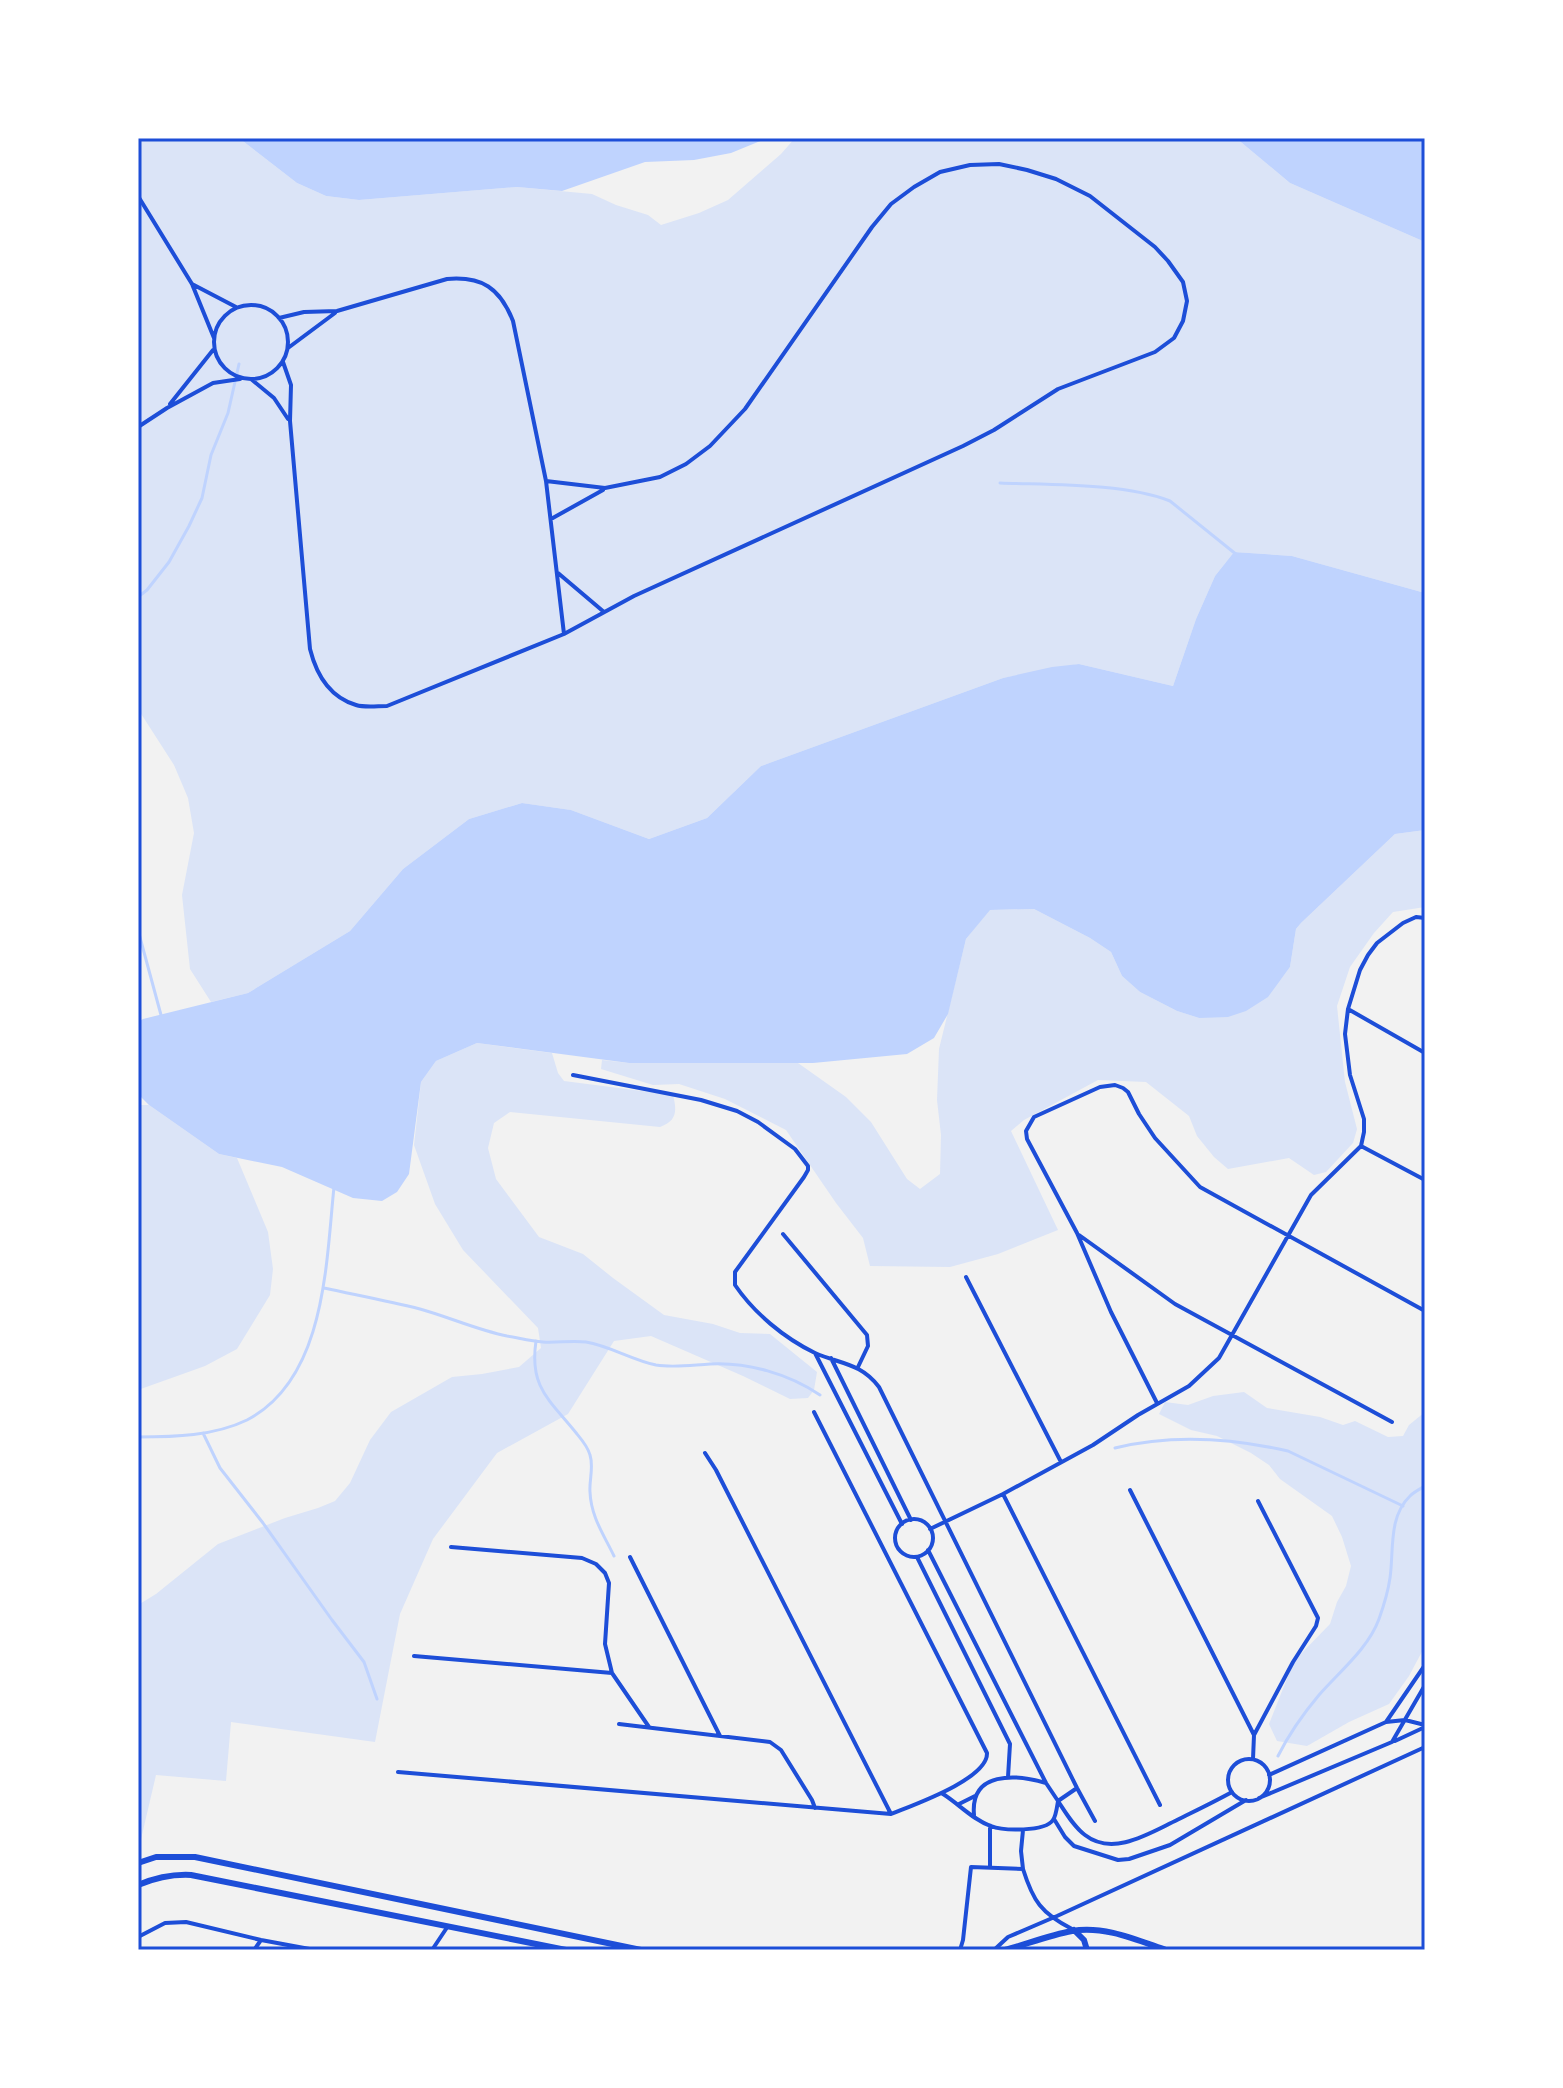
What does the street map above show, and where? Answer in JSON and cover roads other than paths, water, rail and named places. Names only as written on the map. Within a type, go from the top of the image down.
[{"type":"main road","points":[[138,1863],[156,1857],[195,1857],[641,1950]]},
{"type":"main road","points":[[138,1885],[165,1876],[191,1875],[566,1950]]},
{"type":"main road","points":[[1074,1930],[1084,1940],[1087,1950]]},
{"type":"main road","points":[[1005,1950],[1074,1930],[1110,1932],[1166,1950]]},
{"type":"street","points":[[283,362],[291,385],[290,421],[314,667],[339,697],[358,706],[387,706],[564,634],[634,596],[994,430],[1058,389],[1155,352],[1174,338],[1183,321],[1187,301],[1183,282],[1155,247],[1090,196],[1056,179],[999,164],[970,165],[940,172],[891,204],[745,409],[710,446],[686,464],[660,477],[605,488],[546,481]]},
{"type":"street","points":[[138,196],[192,284],[214,340]]},
{"type":"street","points":[[279,318],[304,312],[337,311],[447,279],[464,278],[481,282],[496,291],[507,305],[513,321],[546,481],[564,634]]},
{"type":"street","points":[[192,284],[237,307]]},
{"type":"street","points":[[138,427],[213,383],[258,378],[272,373],[283,362],[288,348],[287,331],[279,318],[267,308],[252,304],[237,307],[223,316],[215,329],[213,350],[167,408]]},
{"type":"street","points":[[288,348],[337,311]]},
{"type":"street","points":[[213,350],[228,371],[242,378]]},
{"type":"street","points":[[251,378],[274,398],[290,421]]},
{"type":"street","points":[[551,519],[605,488]]},
{"type":"street","points":[[558,573],[604,612]]},
{"type":"street","points":[[930,1529],[947,1523],[1093,1445],[1189,1386],[1219,1358],[1311,1195],[1361,1146],[1364,1119],[1350,1075],[1345,1034],[1348,1009],[1360,970],[1377,943],[1403,923],[1416,917],[1425,918]]},
{"type":"street","points":[[1348,1009],[1425,1053]]},
{"type":"street","points":[[573,1075],[701,1100],[737,1111],[795,1149],[808,1166],[735,1272],[734,1278],[741,1294],[791,1339],[815,1353],[858,1367],[872,1377],[879,1387],[1095,1821]]},
{"type":"street","points":[[1158,1403],[1111,1312],[1077,1233],[1027,1139],[1026,1131],[1034,1117],[1100,1087],[1115,1085],[1128,1092],[1155,1138],[1200,1187],[1425,1311]]},
{"type":"street","points":[[1361,1146],[1425,1180]]},
{"type":"street","points":[[1077,1233],[1175,1304],[1392,1422]]},
{"type":"street","points":[[783,1234],[867,1335],[868,1346],[858,1367]]},
{"type":"street","points":[[966,1277],[1061,1462]]},
{"type":"street","points":[[815,1353],[902,1524]]},
{"type":"street","points":[[831,1358],[911,1520]]},
{"type":"street","points":[[398,1772],[891,1814],[942,1793],[978,1770],[987,1759],[987,1753],[814,1412]]},
{"type":"street","points":[[705,1453],[891,1814]]},
{"type":"street","points":[[1130,1490],[1254,1735]]},
{"type":"street","points":[[1003,1494],[1160,1805]]},
{"type":"street","points":[[1253,1759],[1254,1735],[1318,1618],[1258,1501]]},
{"type":"street","points":[[911,1520],[920,1521],[930,1529],[932,1540],[928,1550],[917,1557],[905,1555],[896,1545],[895,1534],[902,1524],[911,1520]]},
{"type":"street","points":[[451,1547],[582,1558],[596,1564],[609,1583],[605,1644],[612,1673],[649,1727]]},
{"type":"street","points":[[928,1550],[1046,1783],[1086,1837],[1112,1844],[1139,1839],[1232,1792]]},
{"type":"street","points":[[630,1557],[720,1736]]},
{"type":"street","points":[[917,1557],[1010,1744],[1008,1777]]},
{"type":"street","points":[[414,1656],[612,1673]]},
{"type":"street","points":[[1386,1722],[1425,1665]]},
{"type":"street","points":[[1392,1742],[1425,1685]]},
{"type":"street","points":[[1269,1775],[1386,1722],[1405,1720],[1425,1726]]},
{"type":"street","points":[[619,1724],[770,1742],[781,1750],[815,1808]]},
{"type":"street","points":[[1054,1819],[1074,1846],[1118,1860],[1129,1859],[1170,1845],[1246,1800],[1259,1798],[1425,1726]]},
{"type":"street","points":[[994,1950],[1008,1937],[1425,1747]]},
{"type":"street","points":[[1246,1800],[1232,1792],[1228,1778],[1233,1766],[1246,1759],[1263,1765],[1269,1775],[1266,1792],[1259,1798]]},
{"type":"street","points":[[974,1817],[975,1796],[987,1783],[1008,1777],[1026,1777],[1046,1783]]},
{"type":"street","points":[[942,1793],[990,1826],[1023,1830],[1049,1824],[1054,1819],[1058,1801],[1077,1788]]},
{"type":"street","points":[[959,1804],[975,1796]]},
{"type":"street","points":[[990,1826],[990,1868]]},
{"type":"street","points":[[1023,1830],[1023,1869],[1034,1899],[1052,1919],[1074,1930]]},
{"type":"street","points":[[960,1950],[971,1867],[1023,1869]]},
{"type":"street","points":[[138,1937],[165,1923],[186,1922],[315,1950]]},
{"type":"street","points":[[432,1950],[448,1926]]},
{"type":"street","points":[[254,1950],[261,1940]]},
{"type":"water","points":[[239,138],[768,138],[731,153],[694,160],[645,162],[562,191],[517,187],[359,200],[326,196],[297,183]]},
{"type":"water","points":[[1236,138],[1425,138],[1425,242],[1290,183]]},
{"type":"water","points":[[1234,552],[1292,556],[1425,593],[1425,830],[1395,834],[1301,923],[1296,929],[1290,967],[1268,997],[1246,1011],[1228,1017],[1199,1018],[1177,1011],[1140,992],[1122,976],[1111,952],[1090,938],[1034,909],[990,910],[966,939],[948,1014],[934,1038],[907,1054],[813,1063],[629,1063],[477,1043],[436,1061],[421,1082],[409,1174],[397,1192],[382,1201],[353,1198],[282,1167],[219,1154],[138,1094],[138,1022],[248,993],[350,931],[403,869],[469,819],[522,803],[571,810],[649,839],[707,818],[761,766],[1003,678],[1079,664],[1173,686],[1196,619],[1215,576]]},
{"type":"waterway","points":[[138,597],[169,562],[202,498],[211,455],[228,413],[239,364]]},
{"type":"waterway","points":[[1000,483],[1086,486],[1152,495],[1170,501],[1237,555]]},
{"type":"waterway","points":[[138,930],[161,1015]]},
{"type":"waterway","points":[[138,1437],[194,1434],[247,1420],[273,1401],[293,1377],[317,1317],[324,1283],[334,1187]]},
{"type":"waterway","points":[[324,1288],[420,1309],[507,1336],[543,1342],[581,1341],[595,1344],[656,1365],[724,1364],[753,1367],[795,1381],[820,1395]]},
{"type":"waterway","points":[[536,1341],[539,1382],[550,1402],[589,1452],[593,1510],[614,1556]]},
{"type":"waterway","points":[[203,1433],[220,1468],[364,1662],[377,1699]]},
{"type":"waterway","points":[[1115,1448],[1158,1441],[1202,1439],[1288,1451],[1403,1506]]},
{"type":"waterway","points":[[1278,1756],[1307,1709],[1374,1630],[1388,1588],[1398,1514],[1410,1496],[1425,1486]]}]
